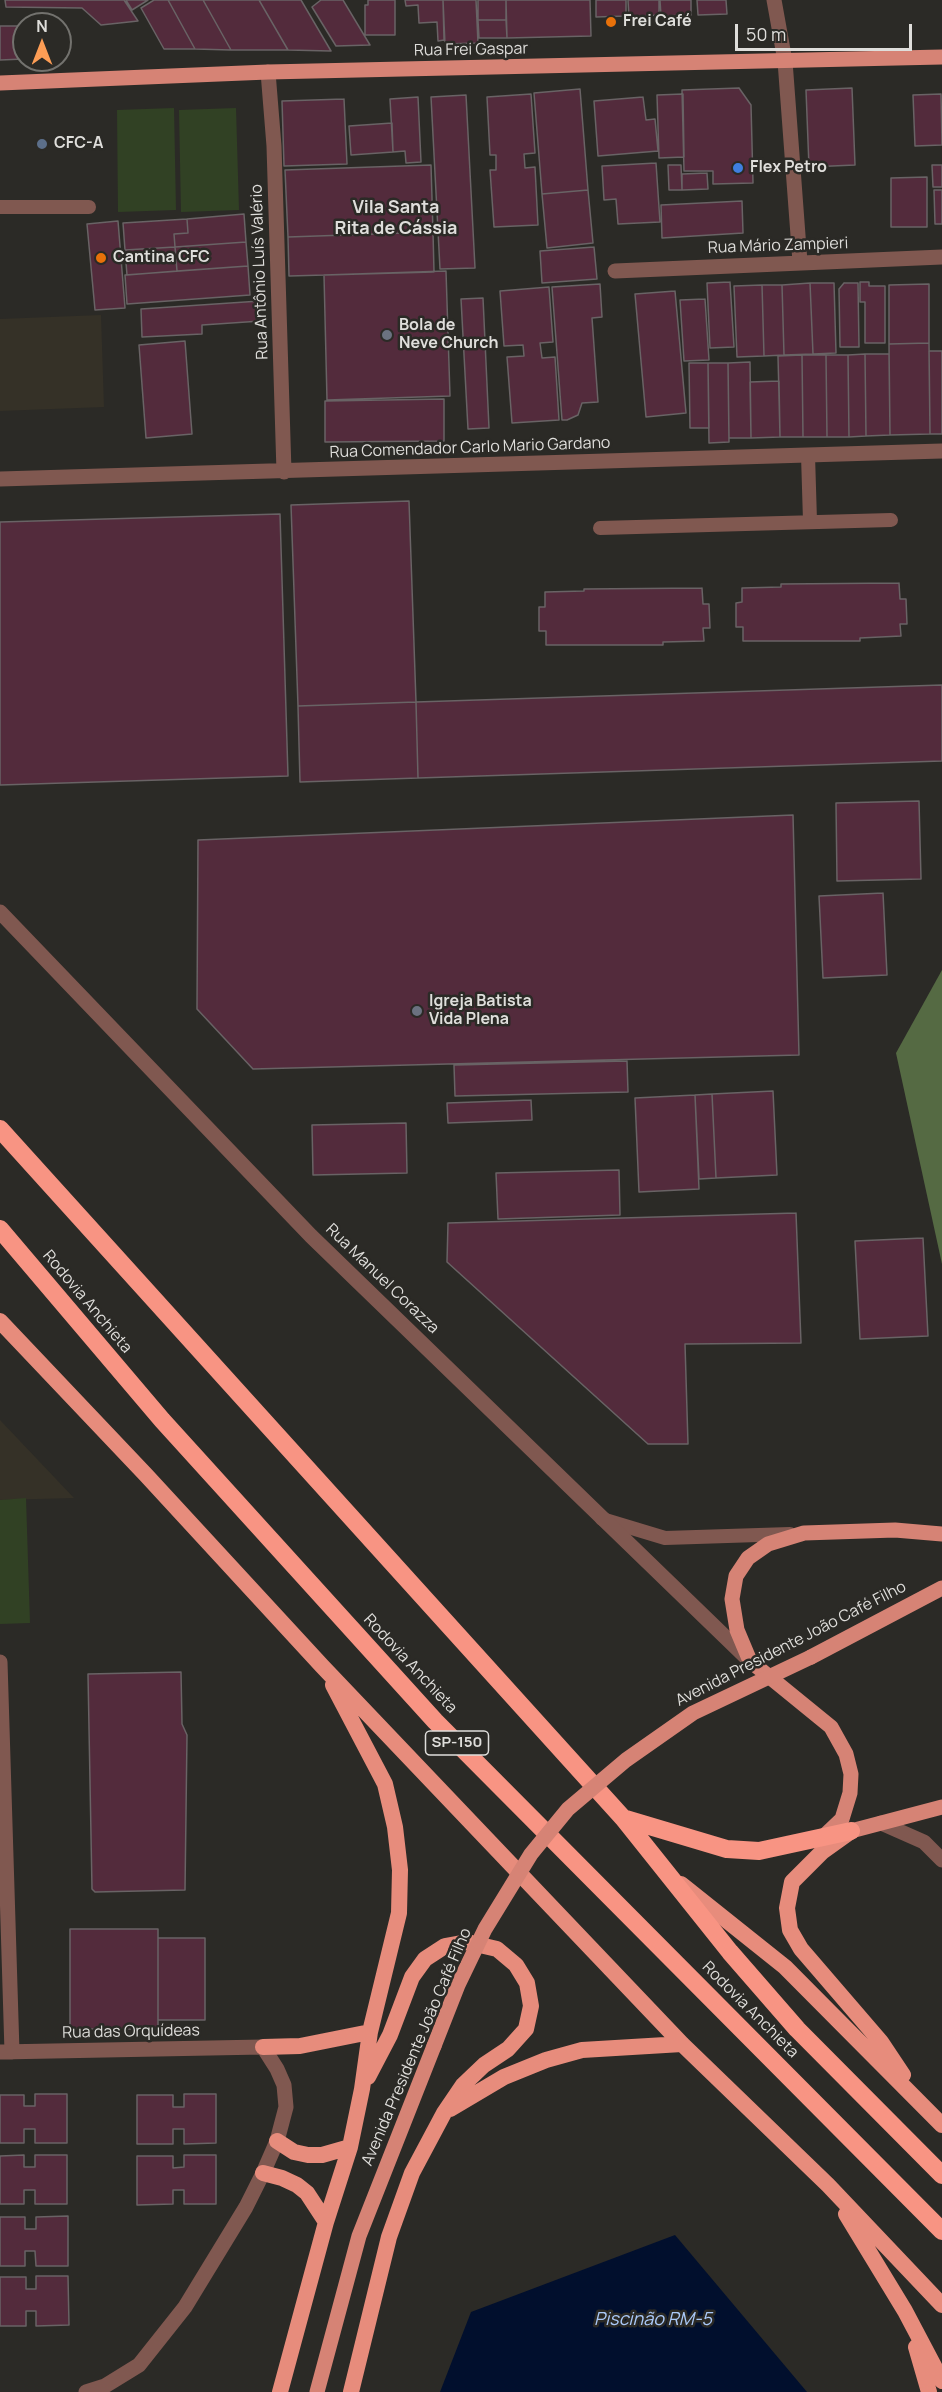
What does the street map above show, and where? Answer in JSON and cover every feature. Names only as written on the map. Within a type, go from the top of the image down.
[{"type":"highway","name":"Rodovia Anchieta","points":[[0,1129],[622,1818],[730,1952],[797,2029],[942,2175]]},
{"type":"highway","name":"Rodovia Anchieta","points":[[0,1229],[162,1420],[435,1721],[942,2231]]},
{"type":"highway","name":"SP-150","points":[[0,1321],[322,1666],[682,2044],[828,2185],[942,2305]]},
{"type":"highway","points":[[280,2392],[326,2222],[350,2147],[362,2089],[370,2032],[399,1913],[400,1870],[395,1827],[385,1784],[322,1666]]},
{"type":"highway","points":[[622,1818],[727,1849],[759,1851],[851,1831]]},
{"type":"highway","points":[[851,1831],[822,1852],[792,1882],[787,1908],[790,1930],[801,1949],[880,2042],[927,2110]]},
{"type":"highway","name":"Rodovia Anchieta","points":[[665,1871],[785,1967],[942,2125]]},
{"type":"highway","points":[[351,2392],[389,2237],[412,2173],[444,2113],[463,2085],[484,2065],[508,2049],[526,2029],[531,2006],[527,1983],[516,1965],[497,1949],[467,1941],[445,1946],[425,1959],[412,1977],[390,2035],[362,2089]]},
{"type":"highway","points":[[263,2048],[300,2046],[370,2032]]},
{"type":"highway","points":[[444,2113],[504,2077],[546,2060],[582,2050],[682,2044]]},
{"type":"highway","points":[[277,2141],[294,2152],[308,2155],[322,2155],[350,2147]]},
{"type":"highway","points":[[263,2173],[297,2185],[307,2193],[326,2222]]},
{"type":"highway","points":[[828,2185],[905,2311],[942,2381]]},
{"type":"highway","points":[[905,2311],[929,2392]]},
{"type":"main road","name":"Rua Frei Gaspar","points":[[0,83],[268,72],[942,57]]},
{"type":"main road","points":[[822,1838],[842,1819],[850,1793],[851,1774],[846,1754],[831,1727],[750,1661],[737,1630],[732,1599],[736,1576],[748,1558],[768,1544],[804,1533],[895,1530],[942,1534]]},
{"type":"main road","name":"Avenida Presidente João Café Filho","points":[[317,2392],[359,2236],[458,1985],[485,1929],[531,1854],[568,1809],[627,1760],[693,1713],[811,1657],[942,1588]]},
{"type":"main road","points":[[851,1831],[942,1807]]},
{"type":"street","points":[[774,0],[785,61],[800,262]]},
{"type":"street","name":"Rua Antônio Luís Valério","points":[[268,72],[274,146],[284,472]]},
{"type":"street","name":"Rua Mário Zampieri","points":[[615,271],[942,257]]},
{"type":"street","name":"Rua Comendador Carlo Mario Gardano","points":[[0,479],[942,451]]},
{"type":"street","name":"Rua Manuel Corazza","points":[[0,912],[311,1236],[750,1661]]},
{"type":"street","points":[[1,1666],[6,2052]]},
{"type":"street","points":[[881,1824],[924,1842],[942,1860]]},
{"type":"street","points":[[86,2392],[105,2386],[138,2365],[159,2342],[191,2297],[246,2207],[277,2141],[286,2107],[284,2085],[277,2069],[263,2048]]},
{"type":"street","name":"Rua das Orquídeas","points":[[6,2052],[263,2048]]},
{"type":"lane","points":[[0,207],[89,207]]},
{"type":"lane","points":[[808,455],[810,521]]},
{"type":"lane","points":[[600,528],[891,520]]},
{"type":"lane","points":[[602,1519],[665,1538],[804,1533]]},
{"type":"shaded area","points":[[101,315],[104,407],[0,411],[0,319]]},
{"type":"shaded area","points":[[0,1420],[74,1498],[0,1500]]},
{"type":"green space","points":[[174,108],[176,210],[118,212],[117,110]]},
{"type":"green space","points":[[236,108],[239,210],[181,212],[179,110]]},
{"type":"green space","points":[[942,970],[942,1264],[896,1053]]},
{"type":"green space","points":[[26,1498],[30,1623],[0,1624],[0,1500]]},
{"type":"water","name":"Piscinão RM-5","points":[[675,2235],[807,2392],[440,2392],[471,2312]]},
{"type":"building","points":[[5,0],[124,0],[138,21],[101,25],[82,8],[6,7]]},
{"type":"building","points":[[126,0],[148,0],[132,10]]},
{"type":"building","points":[[154,0],[168,0],[195,49],[164,49],[141,8]]},
{"type":"building","points":[[168,0],[203,0],[231,50],[195,49]]},
{"type":"building","points":[[203,0],[259,0],[288,50],[231,50]]},
{"type":"building","points":[[259,0],[301,0],[331,51],[288,50]]},
{"type":"building","points":[[321,0],[343,0],[370,45],[336,46],[312,7]]},
{"type":"building","points":[[368,0],[395,0],[395,35],[365,35],[365,5],[368,5]]},
{"type":"building","points":[[405,0],[443,0],[444,40],[438,41],[437,22],[419,23],[418,5],[406,6]]},
{"type":"building","points":[[443,0],[476,0],[478,43],[445,44]]},
{"type":"building","points":[[478,0],[506,0],[506,20],[478,20]]},
{"type":"building","points":[[506,0],[590,0],[591,36],[507,38]]},
{"type":"building","points":[[596,0],[626,0],[626,16],[596,17]]},
{"type":"building","points":[[628,0],[659,0],[659,15],[629,17]]},
{"type":"building","points":[[660,0],[691,0],[691,15],[661,16]]},
{"type":"building","points":[[697,0],[726,0],[727,14],[698,15]]},
{"type":"building","points":[[478,20],[506,20],[507,38],[479,38]]},
{"type":"building","points":[[0,26],[12,26],[12,60],[0,60]]},
{"type":"building","name":"Flex Petro","points":[[739,88],[751,105],[753,183],[713,184],[713,171],[684,171],[682,90]]},
{"type":"building","points":[[852,88],[855,165],[809,167],[806,90]]},
{"type":"building","points":[[580,89],[588,190],[542,194],[534,93]]},
{"type":"building","points":[[531,94],[535,153],[524,154],[525,168],[535,167],[538,225],[494,227],[490,170],[496,170],[496,155],[490,155],[487,97]]},
{"type":"building","points":[[683,94],[684,157],[659,158],[657,95]]},
{"type":"building","points":[[941,94],[942,145],[915,146],[913,95]]},
{"type":"building","points":[[466,95],[475,268],[440,269],[431,97]]},
{"type":"building","points":[[418,97],[421,162],[406,163],[405,151],[393,152],[390,99]]},
{"type":"building","points":[[643,97],[646,120],[655,119],[658,151],[598,156],[594,101]]},
{"type":"building","points":[[344,99],[347,164],[284,166],[282,101]]},
{"type":"building","points":[[392,123],[393,152],[351,155],[349,126]]},
{"type":"building","points":[[656,163],[660,222],[618,224],[616,199],[604,200],[602,166]]},
{"type":"building","points":[[431,165],[433,232],[288,237],[285,170]]},
{"type":"building","points":[[668,165],[681,165],[682,190],[669,190]]},
{"type":"building","points":[[932,165],[942,165],[942,187],[933,187]]},
{"type":"building","points":[[707,173],[708,189],[682,190],[682,174]]},
{"type":"building","points":[[927,177],[927,227],[891,227],[891,178]]},
{"type":"building","points":[[588,190],[593,243],[547,248],[542,194]]},
{"type":"building","points":[[934,190],[942,190],[942,224],[935,224]]},
{"type":"building","points":[[742,201],[743,233],[662,238],[661,205]]},
{"type":"building","points":[[244,214],[246,242],[175,247],[174,234],[188,233],[187,219]]},
{"type":"building","points":[[187,219],[188,233],[174,234],[175,247],[125,250],[123,223]]},
{"type":"building","points":[[118,221],[125,308],[95,310],[87,224]]},
{"type":"building","points":[[433,232],[434,272],[289,276],[288,237]]},
{"type":"building","points":[[246,242],[248,266],[177,271],[175,247]]},
{"type":"building","points":[[175,247],[177,271],[127,275],[125,250]]},
{"type":"building","points":[[594,247],[597,279],[542,283],[540,251]]},
{"type":"building","points":[[248,266],[250,295],[127,304],[125,275]]},
{"type":"building","name":"Bola de Neve Church","points":[[446,271],[450,396],[327,400],[324,275]]},
{"type":"building","points":[[730,282],[734,347],[710,348],[707,283]]},
{"type":"building","points":[[860,282],[869,282],[869,286],[885,286],[885,343],[865,343],[865,302],[860,302]]},
{"type":"building","points":[[810,283],[834,283],[836,353],[813,354]]},
{"type":"building","points":[[810,283],[813,354],[784,355],[782,285]]},
{"type":"building","points":[[844,283],[858,283],[859,347],[840,347],[839,289]]},
{"type":"building","points":[[600,284],[602,317],[592,318],[598,402],[582,403],[578,415],[562,420],[552,287]]},
{"type":"building","points":[[929,284],[929,343],[889,344],[889,285]]},
{"type":"building","points":[[762,285],[782,285],[784,355],[764,356]]},
{"type":"building","points":[[762,285],[764,356],[737,357],[734,286]]},
{"type":"building","points":[[549,287],[553,342],[540,343],[542,358],[555,357],[559,420],[512,423],[507,357],[524,356],[523,345],[504,346],[500,291]]},
{"type":"building","points":[[675,291],[686,413],[646,417],[635,294]]},
{"type":"building","points":[[483,298],[489,428],[468,429],[461,299]]},
{"type":"building","points":[[705,299],[709,360],[684,361],[680,300]]},
{"type":"building","points":[[260,301],[261,321],[202,325],[202,334],[142,337],[141,309]]},
{"type":"building","points":[[185,341],[192,434],[146,438],[139,345]]},
{"type":"building","points":[[929,343],[930,434],[890,435],[889,344]]},
{"type":"building","points":[[929,351],[942,351],[942,434],[930,434]]},
{"type":"building","points":[[865,354],[866,436],[849,437],[848,355]]},
{"type":"building","points":[[865,354],[889,354],[890,435],[866,436]]},
{"type":"building","points":[[802,355],[826,355],[827,437],[803,437]]},
{"type":"building","points":[[802,355],[803,437],[780,437],[778,356]]},
{"type":"building","points":[[826,355],[848,355],[849,437],[827,437]]},
{"type":"building","points":[[750,362],[751,438],[729,438],[728,363]]},
{"type":"building","points":[[689,363],[708,363],[709,428],[690,428]]},
{"type":"building","points":[[708,363],[728,363],[729,442],[709,443]]},
{"type":"building","points":[[779,381],[780,437],[751,438],[750,382]]},
{"type":"building","points":[[444,399],[444,441],[325,442],[325,401]]},
{"type":"building","points":[[409,501],[416,702],[298,706],[291,505]]},
{"type":"building","points":[[280,514],[288,776],[0,785],[0,522]]},
{"type":"building","points":[[899,583],[900,599],[906,599],[907,624],[900,624],[901,636],[860,638],[860,641],[743,641],[743,627],[736,627],[736,603],[742,602],[742,588],[781,587],[781,584]]},
{"type":"building","points":[[702,588],[703,604],[709,604],[710,628],[703,628],[704,641],[663,642],[663,645],[546,645],[546,631],[539,631],[539,607],[545,607],[545,592],[584,591],[584,589]]},
{"type":"building","points":[[942,685],[942,761],[418,778],[416,702]]},
{"type":"building","points":[[416,702],[418,778],[300,782],[298,706]]},
{"type":"building","points":[[919,801],[921,879],[837,881],[836,803]]},
{"type":"building","points":[[793,815],[799,1055],[253,1069],[197,1009],[198,840]]},
{"type":"building","points":[[883,893],[887,975],[823,978],[819,896]]},
{"type":"building","points":[[627,1061],[628,1092],[455,1096],[454,1065]]},
{"type":"building","points":[[773,1091],[777,1175],[716,1178],[712,1094]]},
{"type":"building","points":[[712,1094],[716,1178],[699,1179],[695,1095]]},
{"type":"building","points":[[695,1095],[699,1189],[639,1192],[635,1098]]},
{"type":"building","points":[[531,1100],[532,1120],[448,1123],[447,1103]]},
{"type":"building","points":[[406,1123],[407,1173],[313,1175],[312,1125]]},
{"type":"building","points":[[619,1170],[620,1215],[498,1219],[496,1173]]},
{"type":"building","points":[[796,1213],[801,1343],[685,1344],[688,1444],[648,1444],[447,1262],[448,1223]]},
{"type":"building","points":[[923,1238],[928,1336],[860,1339],[855,1241]]},
{"type":"building","points":[[181,1672],[182,1724],[187,1735],[185,1890],[95,1892],[92,1889],[88,1674]]},
{"type":"building","points":[[70,1929],[158,1929],[158,2029],[70,2029]]},
{"type":"building","points":[[158,1938],[205,1938],[205,2020],[158,2020]]},
{"type":"building","points":[[35,2094],[67,2094],[67,2143],[35,2143],[35,2129],[24,2129],[24,2143],[0,2143],[0,2095],[24,2095],[24,2106],[35,2106]]},
{"type":"building","points":[[184,2094],[216,2094],[216,2143],[184,2144],[184,2129],[173,2129],[173,2144],[137,2144],[137,2095],[173,2095],[173,2107],[184,2107]]},
{"type":"building","points":[[24,2155],[24,2167],[35,2167],[35,2155],[67,2155],[67,2204],[35,2204],[35,2190],[24,2190],[24,2204],[0,2204],[0,2156]]},
{"type":"building","points":[[184,2155],[216,2155],[216,2204],[184,2204],[184,2190],[173,2190],[173,2204],[137,2205],[137,2156],[173,2156],[173,2168],[184,2167]]},
{"type":"building","points":[[68,2216],[68,2266],[36,2266],[35,2251],[25,2251],[25,2266],[0,2266],[0,2217],[25,2217],[25,2229],[36,2229],[36,2217]]},
{"type":"building","points":[[36,2276],[68,2276],[69,2325],[36,2326],[36,2311],[26,2311],[26,2326],[0,2326],[0,2277],[26,2277],[26,2289],[36,2289]]},
{"type":"place","name":"Frei Café","points":[[611,22]]},
{"type":"place","name":"CFC-A","points":[[42,144]]},
{"type":"place","name":"Flex Petro","points":[[738,168]]},
{"type":"place","name":"Cantina CFC","points":[[101,258]]},
{"type":"place","name":"Bola de Neve Church","points":[[387,335]]},
{"type":"place","name":"Igreja Batista Vida Plena","points":[[417,1011]]},
{"type":"district","name":"Vila Santa Rita de Cássia","points":[[396,218]]}]
